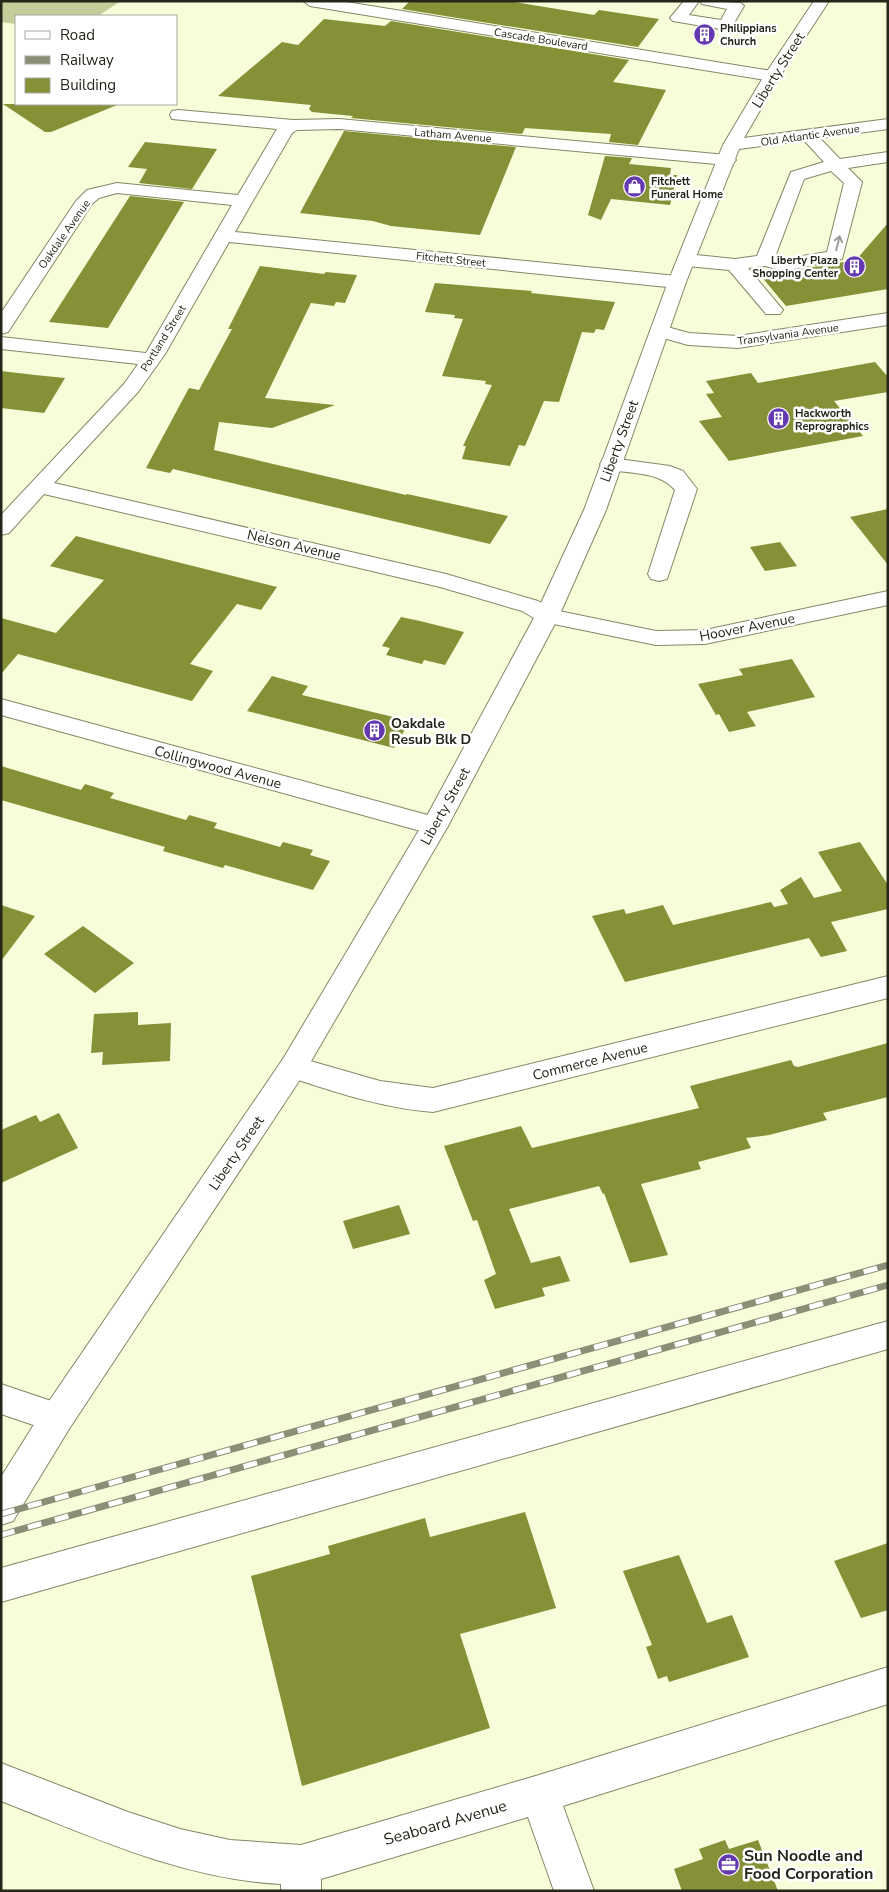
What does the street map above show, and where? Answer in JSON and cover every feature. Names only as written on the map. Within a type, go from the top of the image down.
[{"type":"street","name":"Cascade Boulevard","points":[[310,1],[772,76]]},
{"type":"street","points":[[692,1],[678,18],[726,25],[736,6],[707,1]]},
{"type":"street","name":"Liberty Street","points":[[1,1509],[57,1418],[293,1067],[435,826],[547,616],[594,510],[677,282],[730,153],[772,76],[822,1]]},
{"type":"street","name":"Latham Avenue","points":[[178,115],[293,125],[339,124],[730,153]]},
{"type":"street","name":"Old Atlantic Avenue","points":[[730,153],[807,135],[888,124]]},
{"type":"street","name":"Portland Street","points":[[1,528],[131,388],[151,360],[285,130],[293,125]]},
{"type":"street","points":[[687,260],[735,265],[765,260],[784,265],[826,258],[835,254],[853,182],[834,165],[832,160],[807,135]]},
{"type":"street","points":[[765,260],[797,176],[834,165],[888,157]]},
{"type":"street","name":"Oakdale Avenue","points":[[1,328],[85,201],[93,194],[117,188],[244,201]]},
{"type":"street","name":"Fitchett Street","points":[[224,236],[677,282]]},
{"type":"street","points":[[735,265],[773,310]]},
{"type":"street","name":"Transylvania Avenue","points":[[660,331],[688,338],[738,342],[888,319]]},
{"type":"street","points":[[1,343],[151,360]]},
{"type":"street","points":[[611,464],[662,471],[676,476],[686,489],[659,574]]},
{"type":"street","name":"Nelson Avenue","points":[[38,486],[455,583],[530,606],[547,616]]},
{"type":"street","name":"Hoover Avenue","points":[[547,616],[656,638],[704,636],[888,598]]},
{"type":"street","name":"Collingwood Avenue","points":[[1,707],[435,826]]},
{"type":"street","name":"Commerce Avenue","points":[[293,1067],[377,1094],[405,1099],[433,1100],[888,987]]},
{"type":"street","points":[[1,1585],[888,1335]]},
{"type":"street","points":[[1,1400],[57,1418]]},
{"type":"street","name":"Seaboard Avenue","points":[[1,1782],[171,1846],[208,1856],[270,1864],[301,1878],[539,1794],[888,1685]]},
{"type":"street","points":[[539,1794],[574,1891]]},
{"type":"green space","points":[[1,1],[121,1],[100,15],[15,15],[15,24],[1,22]]},
{"type":"building","points":[[410,1],[508,1],[594,15],[599,10],[659,19],[638,47],[402,9]]},
{"type":"building","points":[[324,19],[385,26],[391,21],[629,60],[613,82],[666,90],[638,145],[609,142],[611,134],[525,128],[522,134],[351,118],[353,116],[312,112],[309,109],[311,105],[218,96],[282,42],[298,45]]},
{"type":"building","points":[[3,104],[117,105],[51,132],[45,132]]},
{"type":"building","points":[[344,131],[516,147],[480,235],[391,226],[373,221],[300,213]]},
{"type":"building","points":[[145,142],[217,149],[192,189],[139,183],[147,169],[128,167]]},
{"type":"building","name":"Fitchett Funeral Home","points":[[605,156],[632,158],[629,164],[671,168],[670,175],[677,175],[670,205],[611,199],[601,220],[588,215]]},
{"type":"building","points":[[130,196],[184,202],[108,328],[49,322]]},
{"type":"building","name":"Liberty Plaza Shopping Center","points":[[888,223],[888,289],[786,306],[761,276],[856,260]]},
{"type":"building","points":[[260,266],[324,274],[326,272],[357,275],[345,303],[336,302],[334,306],[311,303],[265,398],[335,405],[272,428],[219,422],[214,450],[406,495],[508,516],[490,544],[173,469],[170,473],[146,468],[189,388],[199,390],[232,329],[228,329]]},
{"type":"building","points":[[435,283],[532,291],[531,293],[615,302],[604,330],[596,329],[594,333],[582,332],[559,402],[544,401],[525,446],[519,445],[510,466],[462,459],[466,446],[463,446],[492,385],[485,384],[486,381],[442,376],[463,319],[454,318],[455,315],[425,312]]},
{"type":"building","name":"Hackworth Reprographics","points":[[875,362],[888,377],[888,392],[834,401],[863,436],[729,461],[699,421],[722,417],[706,394],[714,393],[706,381],[751,373],[758,383]]},
{"type":"building","points":[[1,371],[65,378],[44,413],[1,408]]},
{"type":"building","points":[[888,509],[888,565],[850,517]]},
{"type":"building","points":[[76,536],[277,587],[261,610],[237,604],[190,664],[213,671],[192,701],[18,654],[1,674],[1,618],[56,633],[104,580],[50,566]]},
{"type":"building","points":[[780,542],[797,566],[765,571],[750,547]]},
{"type":"building","points":[[401,617],[464,632],[445,665],[424,660],[422,664],[386,655],[390,648],[382,646]]},
{"type":"building","points":[[792,659],[815,697],[747,712],[756,726],[729,732],[719,714],[716,715],[698,684],[743,675],[739,669]]},
{"type":"building","points":[[272,676],[308,686],[302,695],[410,721],[394,748],[247,711]]},
{"type":"building","points":[[1,766],[81,790],[85,784],[114,793],[110,798],[186,820],[189,815],[217,823],[214,828],[280,847],[283,842],[313,850],[310,855],[330,861],[313,890],[225,865],[223,868],[163,851],[165,847],[1,800]]},
{"type":"building","points":[[860,842],[888,885],[888,909],[831,922],[847,951],[821,957],[809,938],[625,982],[592,916],[624,909],[626,914],[663,905],[673,925],[771,902],[774,907],[788,904],[780,890],[801,877],[814,898],[842,891],[818,852]]},
{"type":"building","points":[[1,905],[35,916],[1,961]]},
{"type":"building","points":[[83,926],[134,963],[95,993],[44,954]]},
{"type":"building","points":[[138,1012],[138,1025],[171,1023],[170,1061],[102,1065],[103,1052],[91,1053],[94,1014]]},
{"type":"building","points":[[888,1043],[888,1097],[823,1113],[827,1120],[769,1135],[746,1138],[751,1148],[698,1162],[701,1169],[641,1184],[668,1255],[630,1263],[604,1193],[599,1186],[509,1209],[531,1263],[560,1256],[570,1281],[542,1288],[545,1296],[495,1309],[484,1280],[496,1274],[477,1220],[473,1221],[444,1146],[521,1126],[532,1148],[699,1108],[690,1086],[791,1060],[794,1066],[798,1067]]},
{"type":"building","points":[[59,1113],[78,1148],[1,1183],[1,1130],[36,1115],[40,1122]]},
{"type":"building","points":[[399,1205],[410,1234],[353,1249],[343,1221]]},
{"type":"building","points":[[525,1512],[556,1608],[460,1634],[490,1728],[302,1786],[251,1576],[330,1554],[328,1546],[425,1518],[430,1537]]},
{"type":"building","points":[[888,1543],[888,1610],[861,1618],[834,1561]]},
{"type":"building","points":[[679,1555],[707,1623],[732,1615],[749,1657],[669,1682],[667,1676],[658,1679],[646,1647],[652,1645],[623,1571]]},
{"type":"building","name":"Sun Noodle and Food Corporation","points":[[725,1840],[729,1849],[758,1840],[778,1891],[682,1891],[674,1869],[703,1859],[699,1849]]},
{"type":"railway","points":[[1,1514],[888,1265]]},
{"type":"railway","points":[[1,1535],[888,1285]]},
{"type":"place","name":"Philippians Church","points":[[704,34]]},
{"type":"place","name":"Fitchett Funeral Home","points":[[635,187]]},
{"type":"place","name":"Liberty Plaza Shopping Center","points":[[854,266]]},
{"type":"place","name":"Hackworth Reprographics","points":[[779,419]]},
{"type":"place","name":"Oakdale Resub Blk D","points":[[375,731]]},
{"type":"place","name":"Sun Noodle and Food Corporation","points":[[728,1864]]}]
